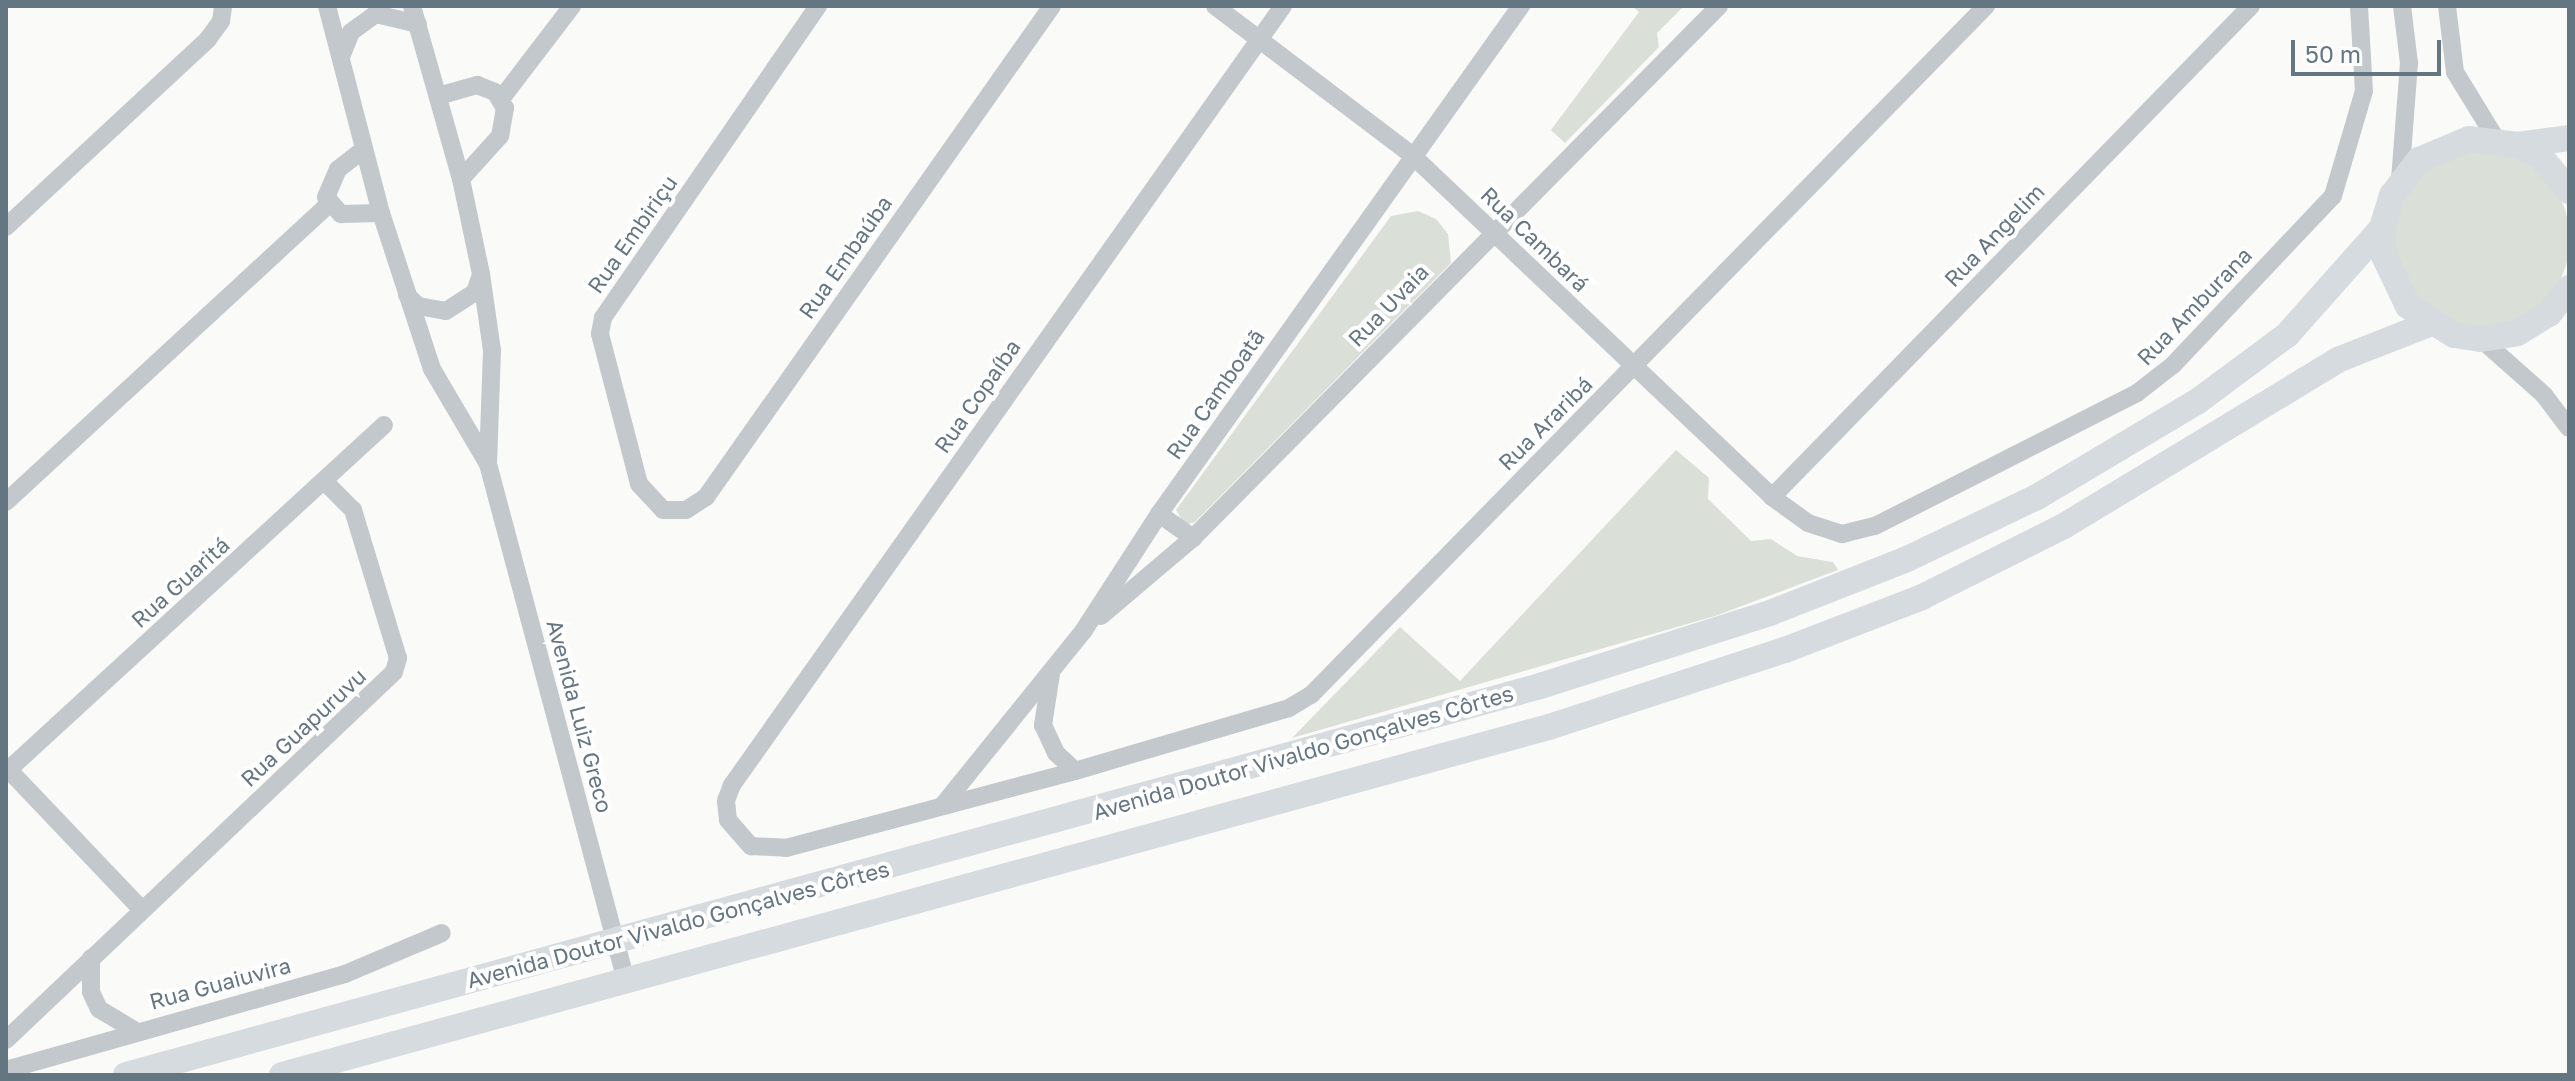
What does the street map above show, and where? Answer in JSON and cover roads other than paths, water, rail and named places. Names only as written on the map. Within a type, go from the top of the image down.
[{"type":"main road","points":[[2569,138],[2442,146],[2400,180],[2382,228],[2392,282],[2408,306],[2429,324],[2481,339],[2534,325],[2569,288]]},
{"type":"main road","points":[[2507,142],[2541,157],[2569,191]]},
{"type":"main road","name":"Avenida Doutor Vivaldo Gonçalves Côrtes","points":[[126,1075],[1540,686],[1770,613],[1907,559],[2037,497],[2246,369],[2310,312],[2382,228]]},
{"type":"main road","name":"Avenida Doutor Vivaldo Gonçalves Côrtes","points":[[282,1075],[1549,727],[1785,650],[1922,597],[2064,526],[2331,364],[2429,324]]},
{"type":"street","points":[[6,227],[208,39],[223,6]]},
{"type":"street","name":"Avenida Luiz Greco","points":[[327,6],[405,293],[432,369],[488,464],[626,981]]},
{"type":"street","points":[[461,179],[505,127],[501,99],[572,6]]},
{"type":"street","name":"Rua Embiriçu","points":[[663,510],[639,484],[600,334],[603,318],[818,6]]},
{"type":"street","name":"Rua Embaúba","points":[[663,510],[686,510],[706,497],[1052,6]]},
{"type":"street","name":"Rua Cambará","points":[[1215,6],[1413,156],[1772,497],[1808,523]]},
{"type":"street","name":"Rua Copaíba","points":[[733,829],[726,801],[732,785],[1283,6]]},
{"type":"street","name":"Rua Camboatã","points":[[943,805],[1084,630],[1159,514],[1521,6]]},
{"type":"street","name":"Rua Uvaia","points":[[1084,630],[1193,538],[1719,6]]},
{"type":"street","name":"Rua Araribá","points":[[733,829],[766,851],[786,848],[1075,771],[1289,708],[1311,695],[1986,6]]},
{"type":"street","name":"Rua Angelim","points":[[1772,497],[2251,6]]},
{"type":"street","name":"Rua Amburana","points":[[1808,523],[1842,534],[1875,526],[2157,381],[2333,196],[2364,91],[2359,6]]},
{"type":"street","points":[[2400,180],[2409,63],[2402,6]]},
{"type":"street","points":[[2447,6],[2455,72],[2507,142]]},
{"type":"street","points":[[341,57],[351,32],[376,14],[415,15]]},
{"type":"street","name":"Avenida Luiz Greco","points":[[415,15],[461,179],[481,274],[492,350],[488,464]]},
{"type":"street","points":[[438,96],[477,85],[501,99]]},
{"type":"street","points":[[6,502],[329,204],[329,182],[364,149]]},
{"type":"street","points":[[329,204],[348,215],[381,213]]},
{"type":"street","points":[[405,293],[418,306],[446,311],[475,292],[481,274]]},
{"type":"street","points":[[2481,339],[2544,395],[2569,428]]},
{"type":"street","name":"Rua Guaritá","points":[[7,770],[384,425]]},
{"type":"street","name":"Rua Guapuruvu","points":[[6,1040],[394,672],[398,658],[353,510],[325,482]]},
{"type":"street","points":[[1159,514],[1193,538]]},
{"type":"street","points":[[1051,672],[1043,725],[1056,753],[1075,771]]},
{"type":"street","points":[[7,770],[141,909]]},
{"type":"street","name":"Rua Guaiuvira","points":[[6,1070],[134,1030],[345,974],[442,933]]},
{"type":"street","points":[[91,958],[88,977],[99,1009],[134,1030]]}]
